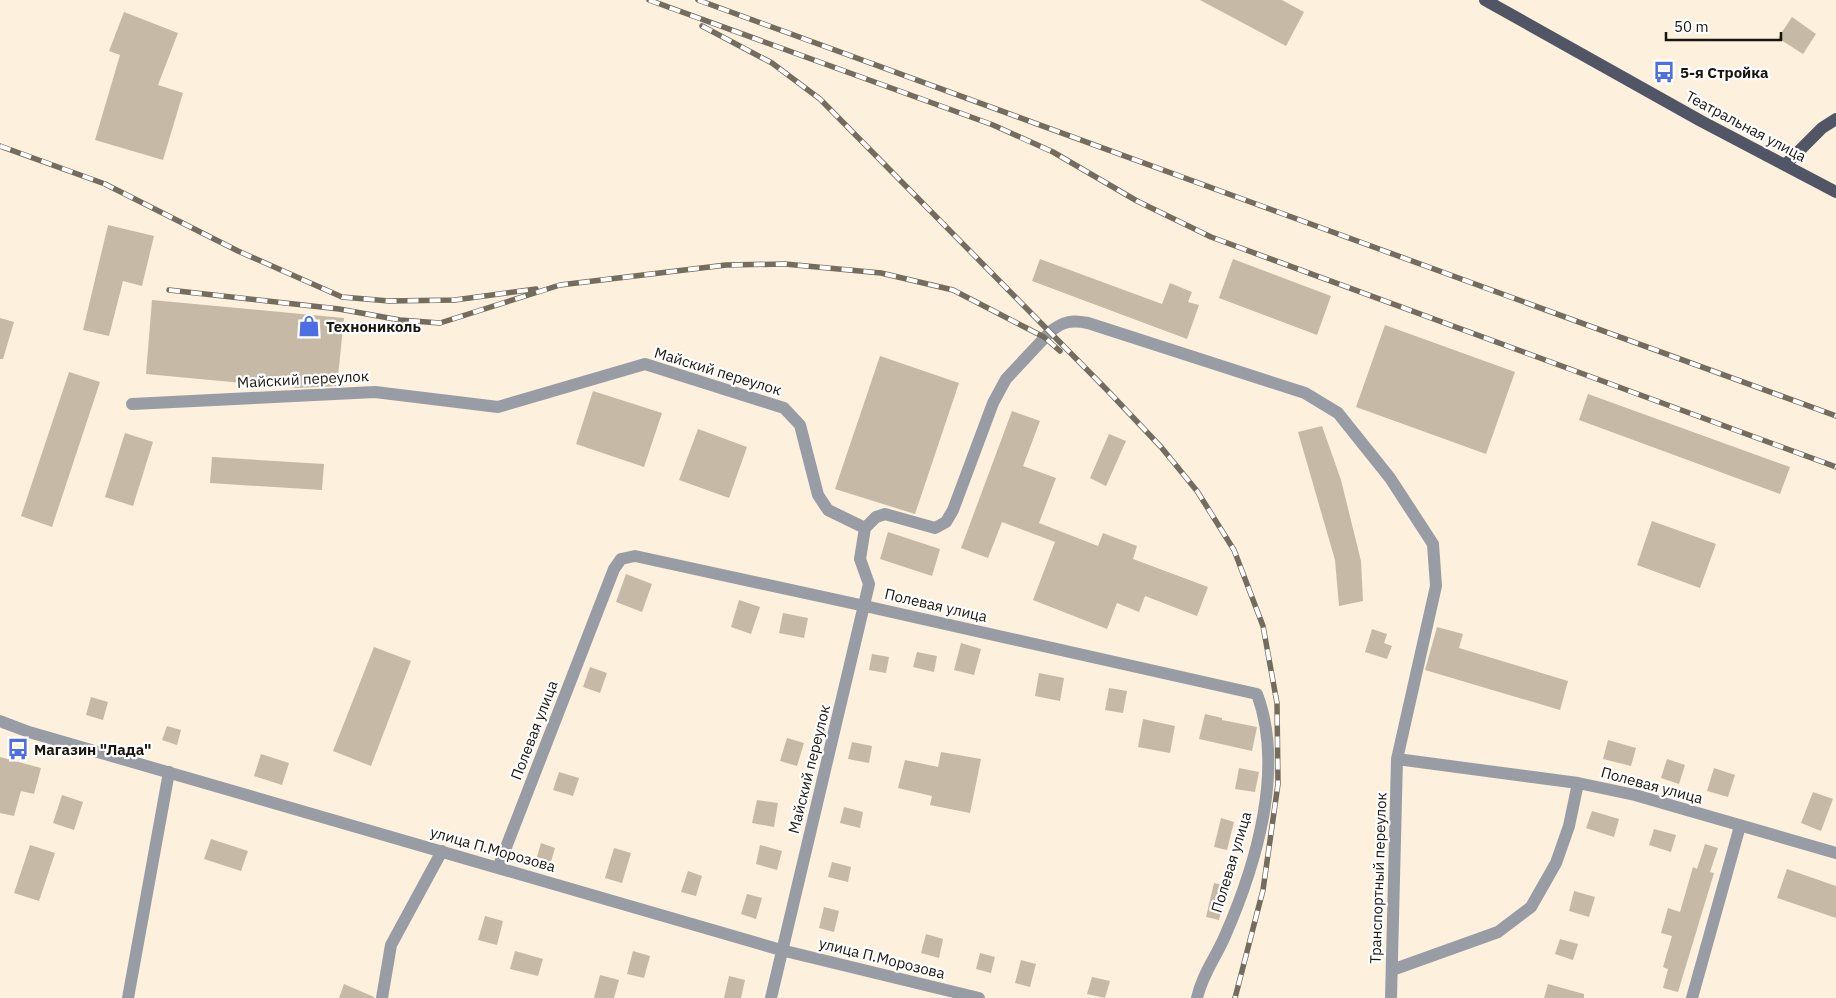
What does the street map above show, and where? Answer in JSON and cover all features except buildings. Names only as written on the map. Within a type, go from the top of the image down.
[{"type":"main road","name":"Театральная улица","points":[[1485,0],[1836,192]]},
{"type":"main road","points":[[1786,165],[1822,128],[1836,119]]},
{"type":"street","name":"Транспортный переулок","points":[[865,528],[876,517],[885,514],[935,528],[946,522],[993,403],[1006,379],[1050,332],[1058,325],[1072,320],[1088,323],[1305,393],[1338,413],[1390,478],[1433,544],[1436,586],[1397,759],[1391,998]]},
{"type":"street","name":"Майский переулок","points":[[132,404],[375,392],[498,407],[645,364],[784,408],[800,426],[818,495],[828,510],[865,528],[860,560],[869,584],[781,950],[772,998]]},
{"type":"street","name":"Полевая улица","points":[[498,868],[614,569],[621,559],[635,556],[1257,694],[1265,716],[1269,761],[1266,804],[1245,884],[1224,937],[1201,980],[1197,998]]},
{"type":"street","name":"улица П.Морозова","points":[[0,721],[781,950],[979,998]]},
{"type":"street","name":"Полевая улица","points":[[1397,759],[1578,783],[1635,795],[1836,853]]},
{"type":"street","points":[[128,998],[169,772]]},
{"type":"street","points":[[1392,970],[1498,932],[1531,907],[1556,864],[1570,826],[1578,783]]},
{"type":"street","points":[[1692,998],[1740,826]]},
{"type":"street","points":[[382,998],[391,945],[442,851]]},
{"type":"railway","points":[[649,0],[993,125],[1053,152],[1137,201],[1211,237],[1836,467]]},
{"type":"railway","points":[[698,0],[1836,416]]},
{"type":"railway","points":[[702,26],[772,63],[820,99],[1161,447],[1197,491],[1234,550],[1263,626],[1277,703],[1278,784],[1263,890],[1235,998]]},
{"type":"railway","points":[[0,146],[105,184],[238,251],[342,297],[389,301],[455,300],[536,289]]},
{"type":"railway","points":[[169,290],[339,309],[400,320],[440,323],[560,285],[726,265],[785,264],[881,273],[953,290],[1044,337],[1060,351]]},
{"type":"place","name":"5-я Стройка","points":[[1664,72]]},
{"type":"place","name":"Технониколь","points":[[309,326]]},
{"type":"place","name":"Магазин \"Лада\"","points":[[18,749]]}]
